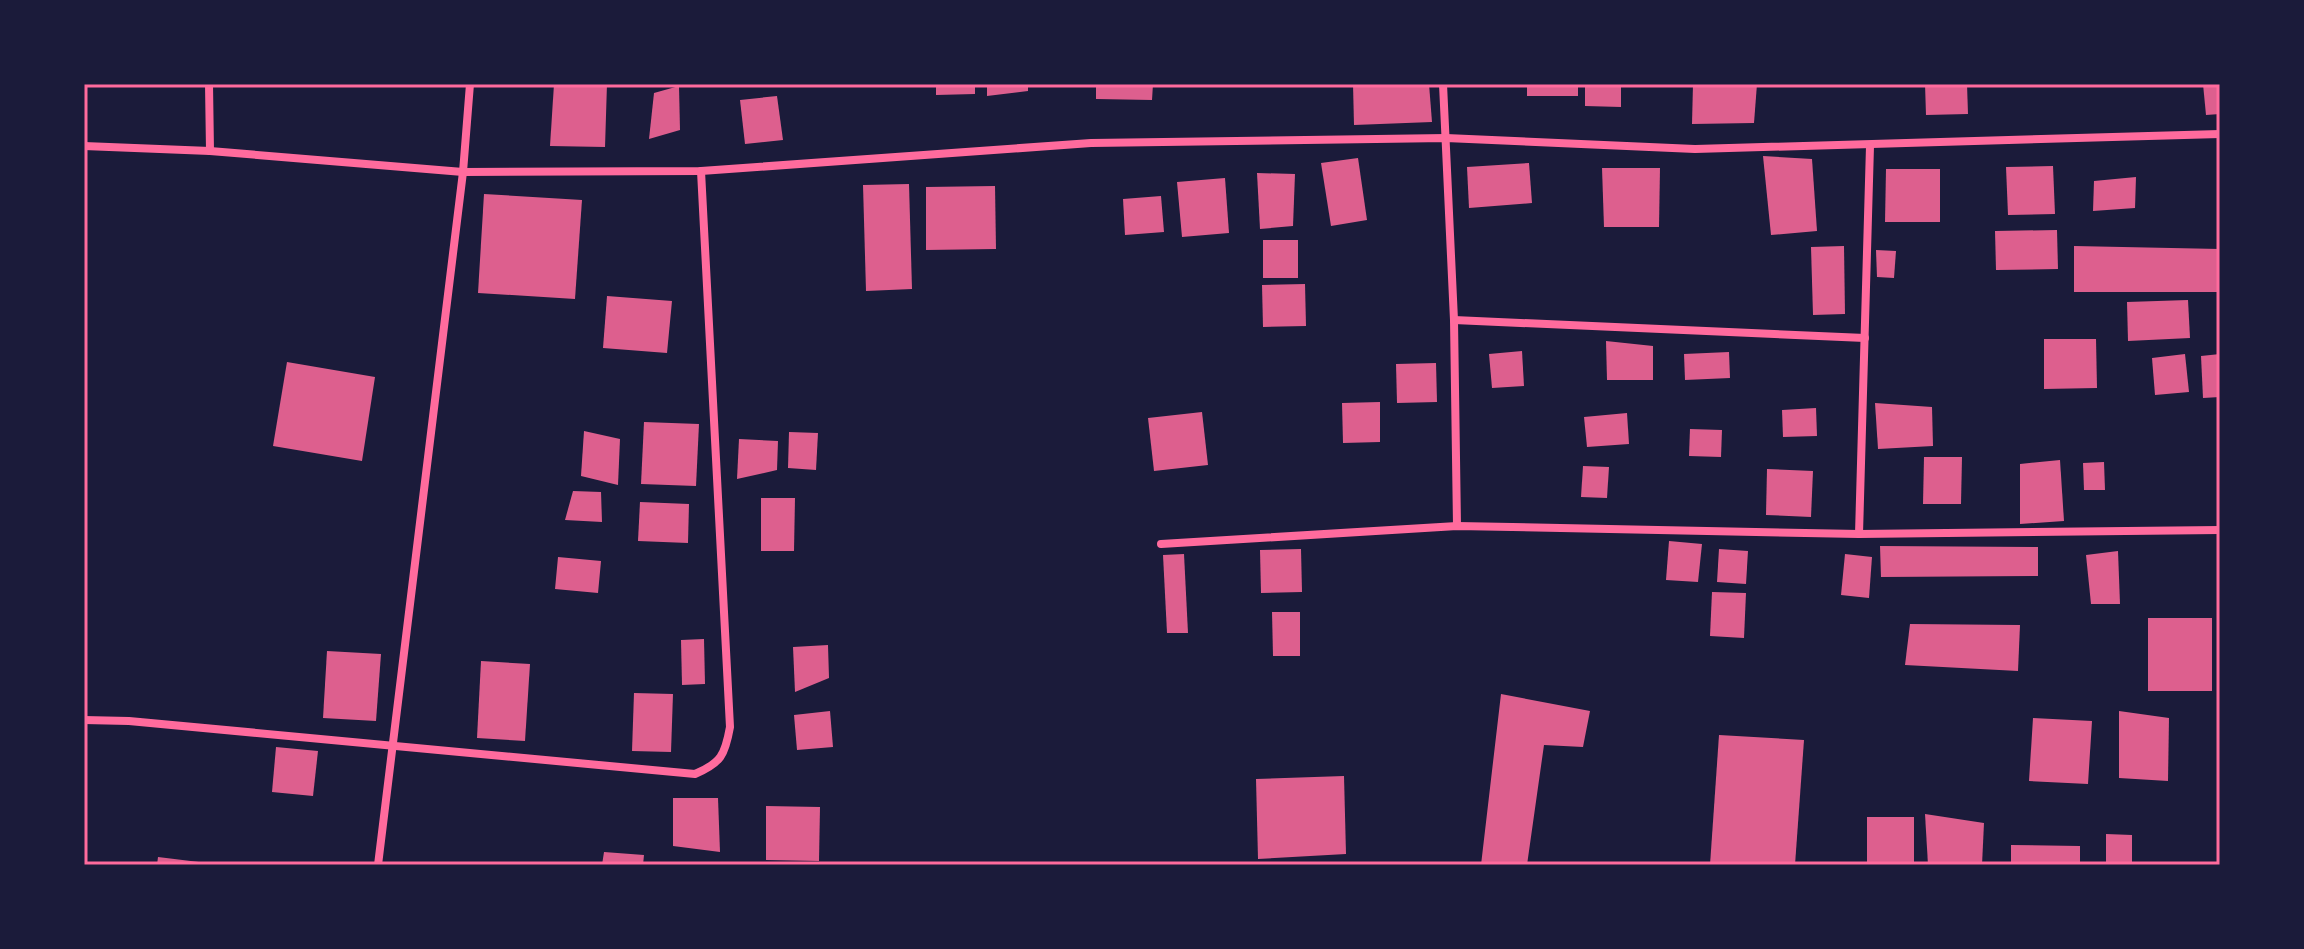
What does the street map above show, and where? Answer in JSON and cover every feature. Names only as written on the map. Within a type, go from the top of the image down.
[{"type":"street","points":[[209,84],[210,151]]},
{"type":"street","points":[[378,865],[463,172],[470,84]]},
{"type":"street","points":[[1443,84],[1454,320],[1457,526]]},
{"type":"street","points":[[84,146],[210,151],[463,172],[701,171],[1091,143],[1446,138],[1695,149],[2220,134]]},
{"type":"street","points":[[1859,534],[1870,146]]},
{"type":"street","points":[[84,720],[129,721],[695,774],[716,765],[727,745],[730,727],[701,171]]},
{"type":"street","points":[[1454,320],[1865,338]]},
{"type":"street","points":[[1161,544],[1457,526],[1859,534],[2220,530]]},
{"type":"building","points":[[554,84],[607,84],[605,147],[550,146]]},
{"type":"building","points":[[936,84],[975,84],[975,94],[936,95]]},
{"type":"building","points":[[987,84],[1028,84],[1028,91],[987,96]]},
{"type":"building","points":[[1096,84],[1153,84],[1152,100],[1096,99]]},
{"type":"building","points":[[1353,84],[1429,84],[1432,122],[1354,125]]},
{"type":"building","points":[[1527,84],[1578,84],[1578,96],[1527,96]]},
{"type":"building","points":[[1585,84],[1621,84],[1621,107],[1585,106]]},
{"type":"building","points":[[1693,84],[1757,84],[1754,123],[1692,124]]},
{"type":"building","points":[[1925,84],[1967,84],[1968,114],[1926,115]]},
{"type":"building","points":[[2203,84],[2220,84],[2220,114],[2206,115]]},
{"type":"building","points":[[679,86],[680,130],[649,139],[654,93]]},
{"type":"building","points":[[777,96],[783,140],[745,144],[740,100]]},
{"type":"building","points":[[1763,156],[1812,159],[1817,231],[1771,235]]},
{"type":"building","points":[[1358,158],[1367,220],[1331,226],[1321,163]]},
{"type":"building","points":[[1529,163],[1532,203],[1469,208],[1467,167]]},
{"type":"building","points":[[2053,166],[2055,214],[2008,215],[2006,167]]},
{"type":"building","points":[[1602,168],[1660,168],[1659,227],[1604,227]]},
{"type":"building","points":[[1886,169],[1940,169],[1940,222],[1885,222]]},
{"type":"building","points":[[1257,173],[1295,174],[1293,226],[1260,229]]},
{"type":"building","points":[[2136,177],[2135,208],[2093,211],[2094,181]]},
{"type":"building","points":[[1225,178],[1229,233],[1182,237],[1177,182]]},
{"type":"building","points":[[909,184],[912,289],[866,291],[863,185]]},
{"type":"building","points":[[995,186],[996,249],[926,250],[926,187]]},
{"type":"building","points":[[484,194],[582,200],[575,299],[478,293]]},
{"type":"building","points":[[1161,196],[1164,232],[1125,235],[1123,199]]},
{"type":"building","points":[[2057,230],[2058,269],[1996,270],[1995,231]]},
{"type":"building","points":[[1263,240],[1298,240],[1298,278],[1263,278]]},
{"type":"building","points":[[1844,246],[1845,314],[1813,315],[1811,247]]},
{"type":"building","points":[[2074,246],[2220,249],[2220,292],[2074,292]]},
{"type":"building","points":[[1876,250],[1896,251],[1894,278],[1877,277]]},
{"type":"building","points":[[1305,284],[1306,326],[1263,327],[1262,285]]},
{"type":"building","points":[[607,296],[672,301],[667,353],[603,348]]},
{"type":"building","points":[[2188,300],[2190,338],[2128,341],[2127,302]]},
{"type":"building","points":[[2044,339],[2096,339],[2097,388],[2044,389]]},
{"type":"building","points":[[1606,341],[1653,346],[1653,380],[1607,380]]},
{"type":"building","points":[[1522,351],[1524,386],[1492,388],[1489,354]]},
{"type":"building","points":[[1729,352],[1730,378],[1685,380],[1684,354]]},
{"type":"building","points":[[2185,354],[2189,392],[2155,395],[2152,358]]},
{"type":"building","points":[[2220,354],[2220,397],[2203,398],[2201,356]]},
{"type":"building","points":[[287,362],[375,377],[362,461],[273,446]]},
{"type":"building","points":[[1436,363],[1437,402],[1397,403],[1396,364]]},
{"type":"building","points":[[1380,402],[1380,442],[1343,443],[1342,403]]},
{"type":"building","points":[[1875,403],[1932,407],[1933,446],[1878,449]]},
{"type":"building","points":[[1816,408],[1817,436],[1783,437],[1782,410]]},
{"type":"building","points":[[1202,412],[1208,465],[1154,471],[1148,418]]},
{"type":"building","points":[[1627,413],[1629,444],[1587,447],[1584,417]]},
{"type":"building","points":[[644,422],[699,424],[696,486],[641,484]]},
{"type":"building","points":[[1690,429],[1722,430],[1721,457],[1689,456]]},
{"type":"building","points":[[584,431],[620,439],[618,485],[581,476]]},
{"type":"building","points":[[789,432],[818,433],[816,470],[788,468]]},
{"type":"building","points":[[739,439],[778,441],[777,470],[737,479]]},
{"type":"building","points":[[1924,457],[1962,457],[1961,504],[1923,504]]},
{"type":"building","points":[[2060,460],[2064,521],[2020,524],[2020,464]]},
{"type":"building","points":[[2104,462],[2105,490],[2084,490],[2083,463]]},
{"type":"building","points":[[1583,466],[1609,467],[1607,498],[1581,497]]},
{"type":"building","points":[[1767,469],[1813,471],[1811,517],[1766,515]]},
{"type":"building","points":[[573,491],[601,492],[602,522],[565,520]]},
{"type":"building","points":[[761,498],[795,498],[794,551],[761,551]]},
{"type":"building","points":[[640,502],[689,504],[688,543],[638,541]]},
{"type":"building","points":[[1669,541],[1702,544],[1698,582],[1666,580]]},
{"type":"building","points":[[1880,546],[2038,547],[2038,576],[1881,577]]},
{"type":"building","points":[[1301,549],[1302,592],[1261,593],[1260,550]]},
{"type":"building","points":[[1719,549],[1748,551],[1746,584],[1717,582]]},
{"type":"building","points":[[2118,551],[2120,604],[2091,604],[2086,555]]},
{"type":"building","points":[[1184,554],[1188,633],[1167,633],[1163,555]]},
{"type":"building","points":[[1845,554],[1872,557],[1869,598],[1841,595]]},
{"type":"building","points":[[558,557],[601,561],[598,593],[555,589]]},
{"type":"building","points":[[1712,592],[1746,593],[1744,638],[1710,636]]},
{"type":"building","points":[[1272,612],[1300,612],[1300,656],[1273,656]]},
{"type":"building","points":[[2148,618],[2212,618],[2212,691],[2148,691]]},
{"type":"building","points":[[1910,624],[2020,625],[2018,671],[1905,665]]},
{"type":"building","points":[[704,639],[705,684],[682,685],[681,640]]},
{"type":"building","points":[[828,645],[829,678],[795,692],[793,647]]},
{"type":"building","points":[[327,651],[381,654],[376,721],[323,718]]},
{"type":"building","points":[[481,661],[530,664],[525,741],[477,738]]},
{"type":"building","points":[[634,693],[673,694],[671,752],[632,751]]},
{"type":"building","points":[[1501,694],[1590,711],[1583,747],[1544,745],[1527,865],[1481,865]]},
{"type":"building","points":[[830,711],[833,747],[797,750],[794,715]]},
{"type":"building","points":[[2119,711],[2169,718],[2168,781],[2119,778]]},
{"type":"building","points":[[2033,718],[2092,721],[2088,784],[2029,781]]},
{"type":"building","points":[[1719,735],[1804,740],[1795,865],[1710,865]]},
{"type":"building","points":[[276,747],[318,751],[313,796],[272,792]]},
{"type":"building","points":[[1344,776],[1346,854],[1258,859],[1256,779]]},
{"type":"building","points":[[673,798],[718,798],[720,852],[673,846]]},
{"type":"building","points":[[766,806],[820,807],[819,861],[766,860]]},
{"type":"building","points":[[1925,814],[1984,823],[1982,865],[1928,865]]},
{"type":"building","points":[[1867,817],[1914,817],[1914,865],[1867,865]]},
{"type":"building","points":[[2106,834],[2132,835],[2132,865],[2106,865]]},
{"type":"building","points":[[2011,845],[2080,846],[2080,865],[2011,865]]},
{"type":"building","points":[[604,852],[644,855],[643,865],[602,865]]},
{"type":"building","points":[[158,857],[207,863],[207,865],[157,865]]}]
